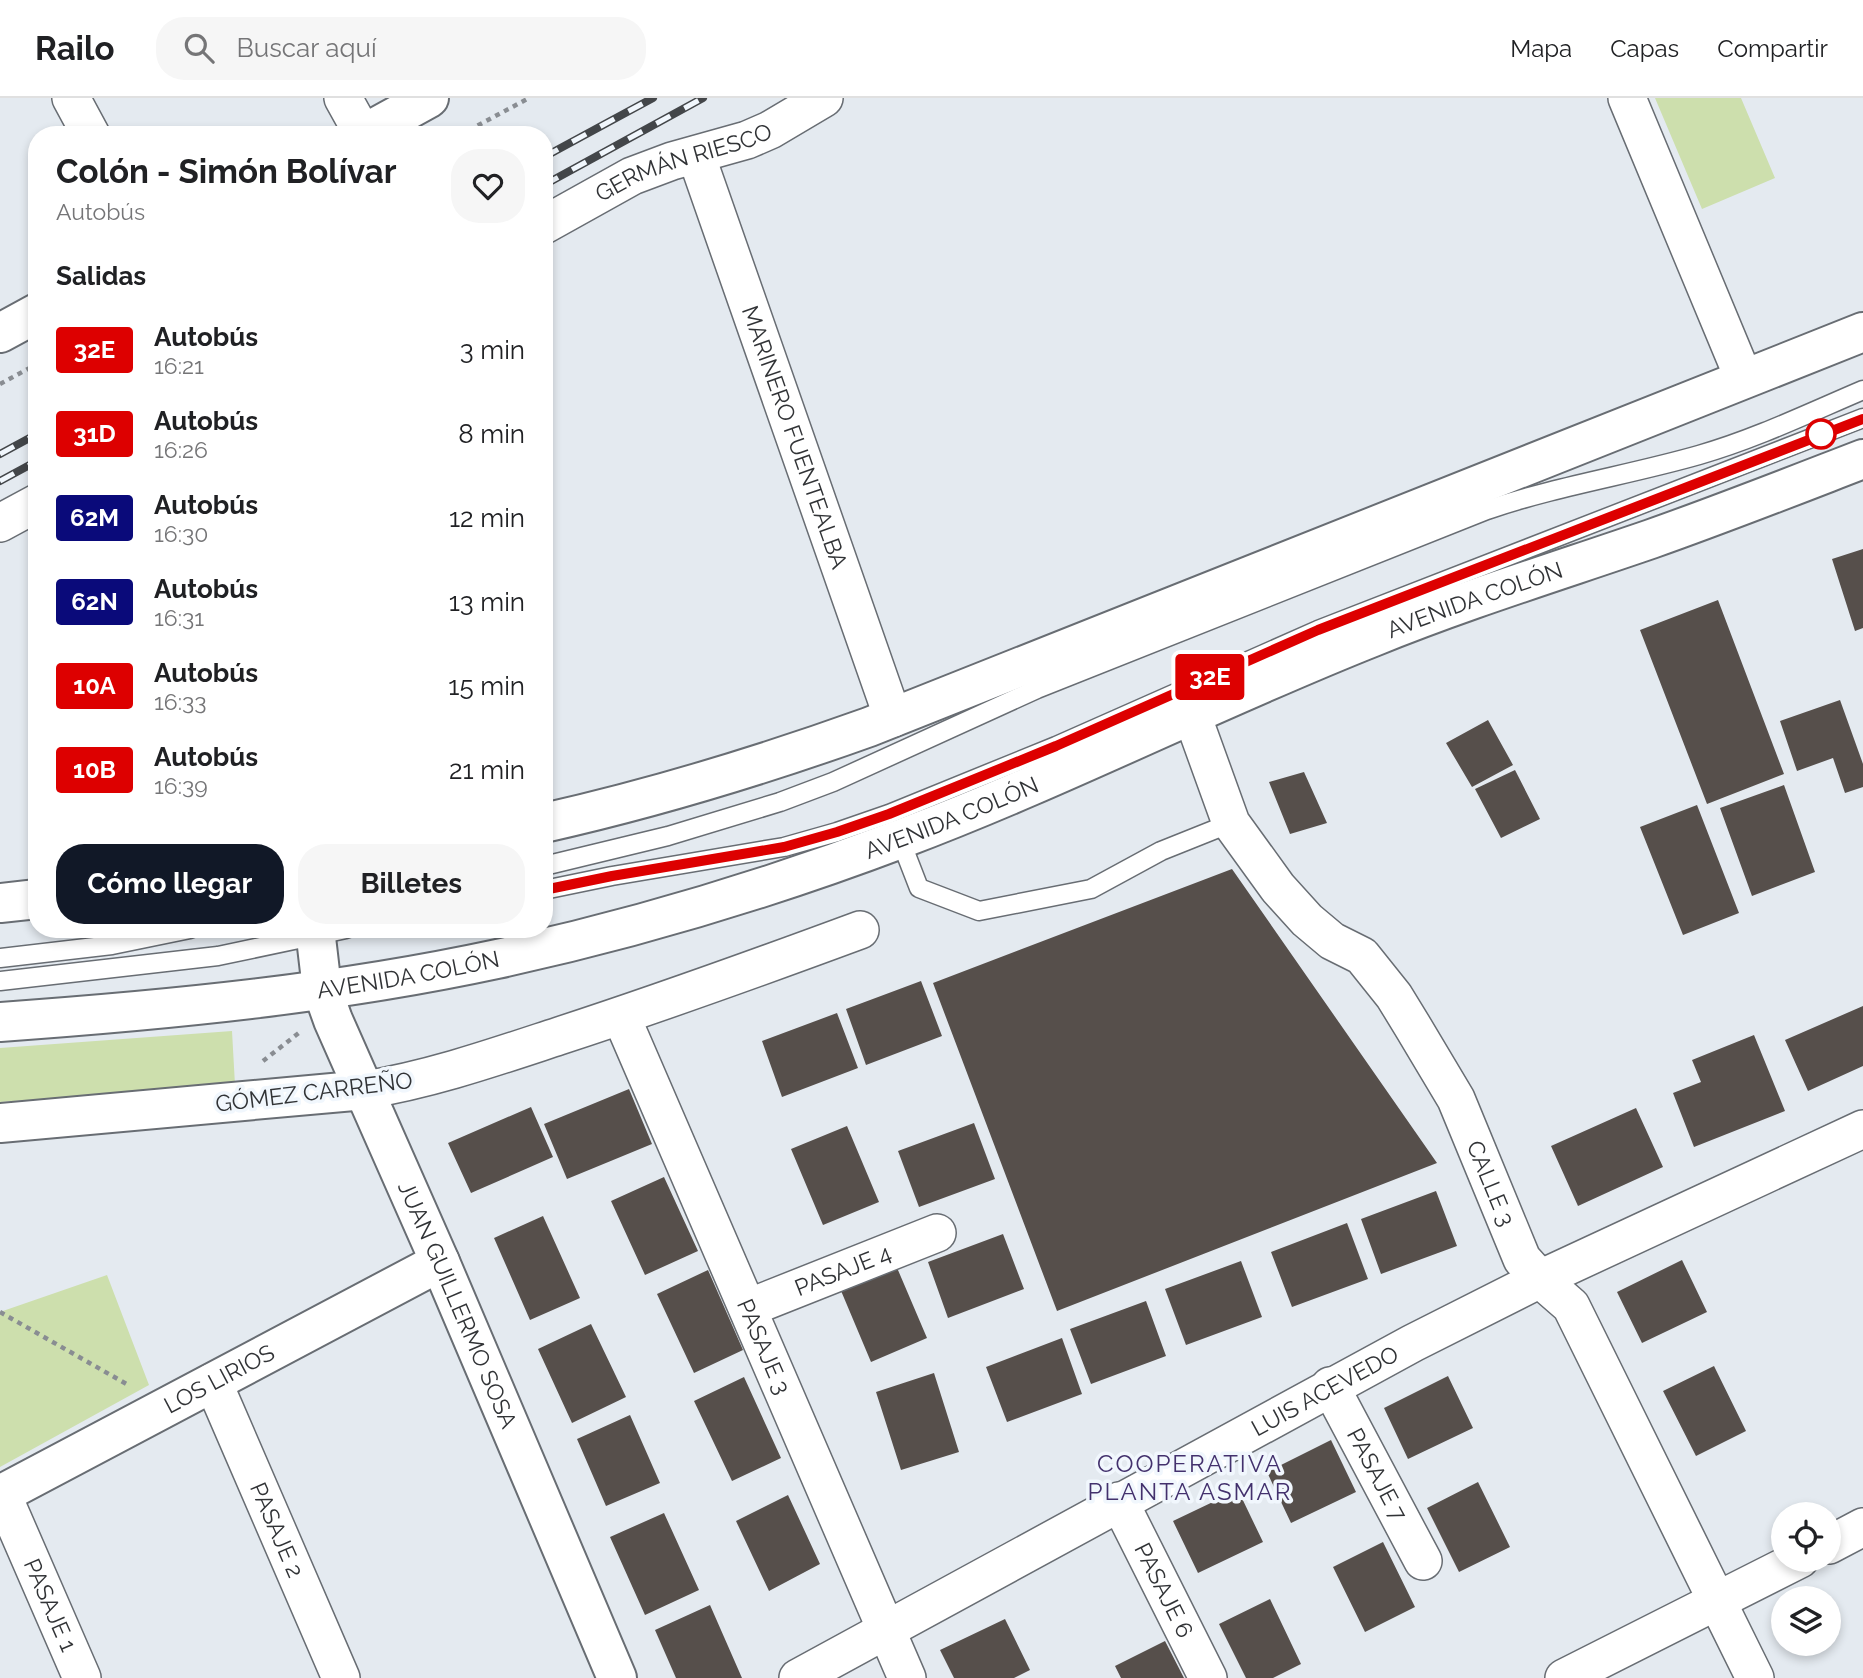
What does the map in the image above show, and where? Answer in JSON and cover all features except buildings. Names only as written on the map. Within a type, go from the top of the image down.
[{"type":"main road","points":[[377,126],[429,98]]},
{"type":"main road","points":[[0,333],[28,318]]},
{"type":"main road","points":[[553,820],[685,788],[793,755],[893,718],[1863,332]]},
{"type":"main road","name":"AVENIDA COLÓN","points":[[0,1022],[142,1011],[322,989],[496,959],[580,940],[753,890],[900,839],[1066,772],[1290,671],[1377,635],[1686,526],[1863,459]]},
{"type":"main road","points":[[0,903],[28,900]]},
{"type":"main road","name":"JUAN GUILLERMO SOSA","points":[[326,938],[322,989],[333,1020],[440,1262],[617,1678]]},
{"type":"main road","name":"GÓMEZ CARREÑO","points":[[0,1123],[365,1090]]},
{"type":"main road","name":"LOS LIRIOS","points":[[1,1494],[440,1262]]},
{"type":"street","points":[[71,98],[86,126]]},
{"type":"street","points":[[343,98],[358,126]]},
{"type":"street","name":"GERMÁN RIESCO","points":[[553,220],[632,176],[672,161],[724,148],[770,130],[824,98]]},
{"type":"street","points":[[1627,98],[1744,379]]},
{"type":"street","name":"MARINERO FUENTEALBA","points":[[696,155],[893,718]]},
{"type":"street","points":[[0,523],[28,508]]},
{"type":"street","name":"CALLE 3","points":[[1192,715],[1231,823],[1278,888],[1307,920],[1332,941],[1362,956],[1394,996],[1456,1099],[1522,1259],[1571,1306],[1755,1678]]},
{"type":"street","name":"GÓMEZ CARREÑO","points":[[365,1090],[423,1079],[659,1004],[860,930]]},
{"type":"street","name":"PASAJE 3","points":[[621,1016],[907,1678]]},
{"type":"street","name":"LUIS ACEVEDO","points":[[798,1678],[1330,1386],[1540,1279],[1863,1129]]},
{"type":"street","name":"PASAJE 4","points":[[748,1308],[937,1233]]},
{"type":"street","name":"PASAJE 2","points":[[213,1382],[341,1678]]},
{"type":"street","name":"PASAJE 7","points":[[1330,1386],[1423,1561]]},
{"type":"street","name":"PASAJE 1","points":[[1,1494],[82,1678]]},
{"type":"street","name":"PASAJE 6","points":[[1119,1501],[1208,1678]]},
{"type":"street","points":[[1841,1539],[1863,1527]]},
{"type":"street","points":[[1564,1678],[1775,1572]]},
{"type":"lane","points":[[553,864],[668,836],[780,802],[844,777],[1037,689],[1487,510],[1527,496],[1702,454],[1863,390]]},
{"type":"lane","points":[[553,888],[784,847],[889,814],[1056,746],[1318,630],[1863,418]]},
{"type":"lane","points":[[900,839],[919,888],[979,911],[1091,889],[1161,851],[1231,823]]},
{"type":"lane","points":[[0,958],[111,945],[146,938]]},
{"type":"lane","points":[[0,981],[218,956],[296,938]]},
{"type":"path","points":[[477,126],[528,98]]},
{"type":"path","points":[[0,384],[28,369]]},
{"type":"path","points":[[0,1312],[167,1407]]},
{"type":"green space","points":[[1655,98],[1741,98],[1775,178],[1702,209]]},
{"type":"green space","points":[[232,1031],[235,1085],[0,1102],[0,1048]]},
{"type":"green space","points":[[107,1275],[149,1385],[0,1467],[0,1312]]},
{"type":"railway","points":[[553,152],[653,98]]},
{"type":"railway","points":[[553,180],[703,98]]},
{"type":"railway","points":[[0,454],[28,439]]},
{"type":"railway","points":[[0,481],[28,466]]},
{"type":"bus line","name":"32E","points":[[553,888],[659,867],[784,847],[889,814],[1056,746],[1318,630],[1863,419]]},
{"type":"district","name":"COOPERATIVA PLANTA ASMAR","points":[[1190,1478]]}]
